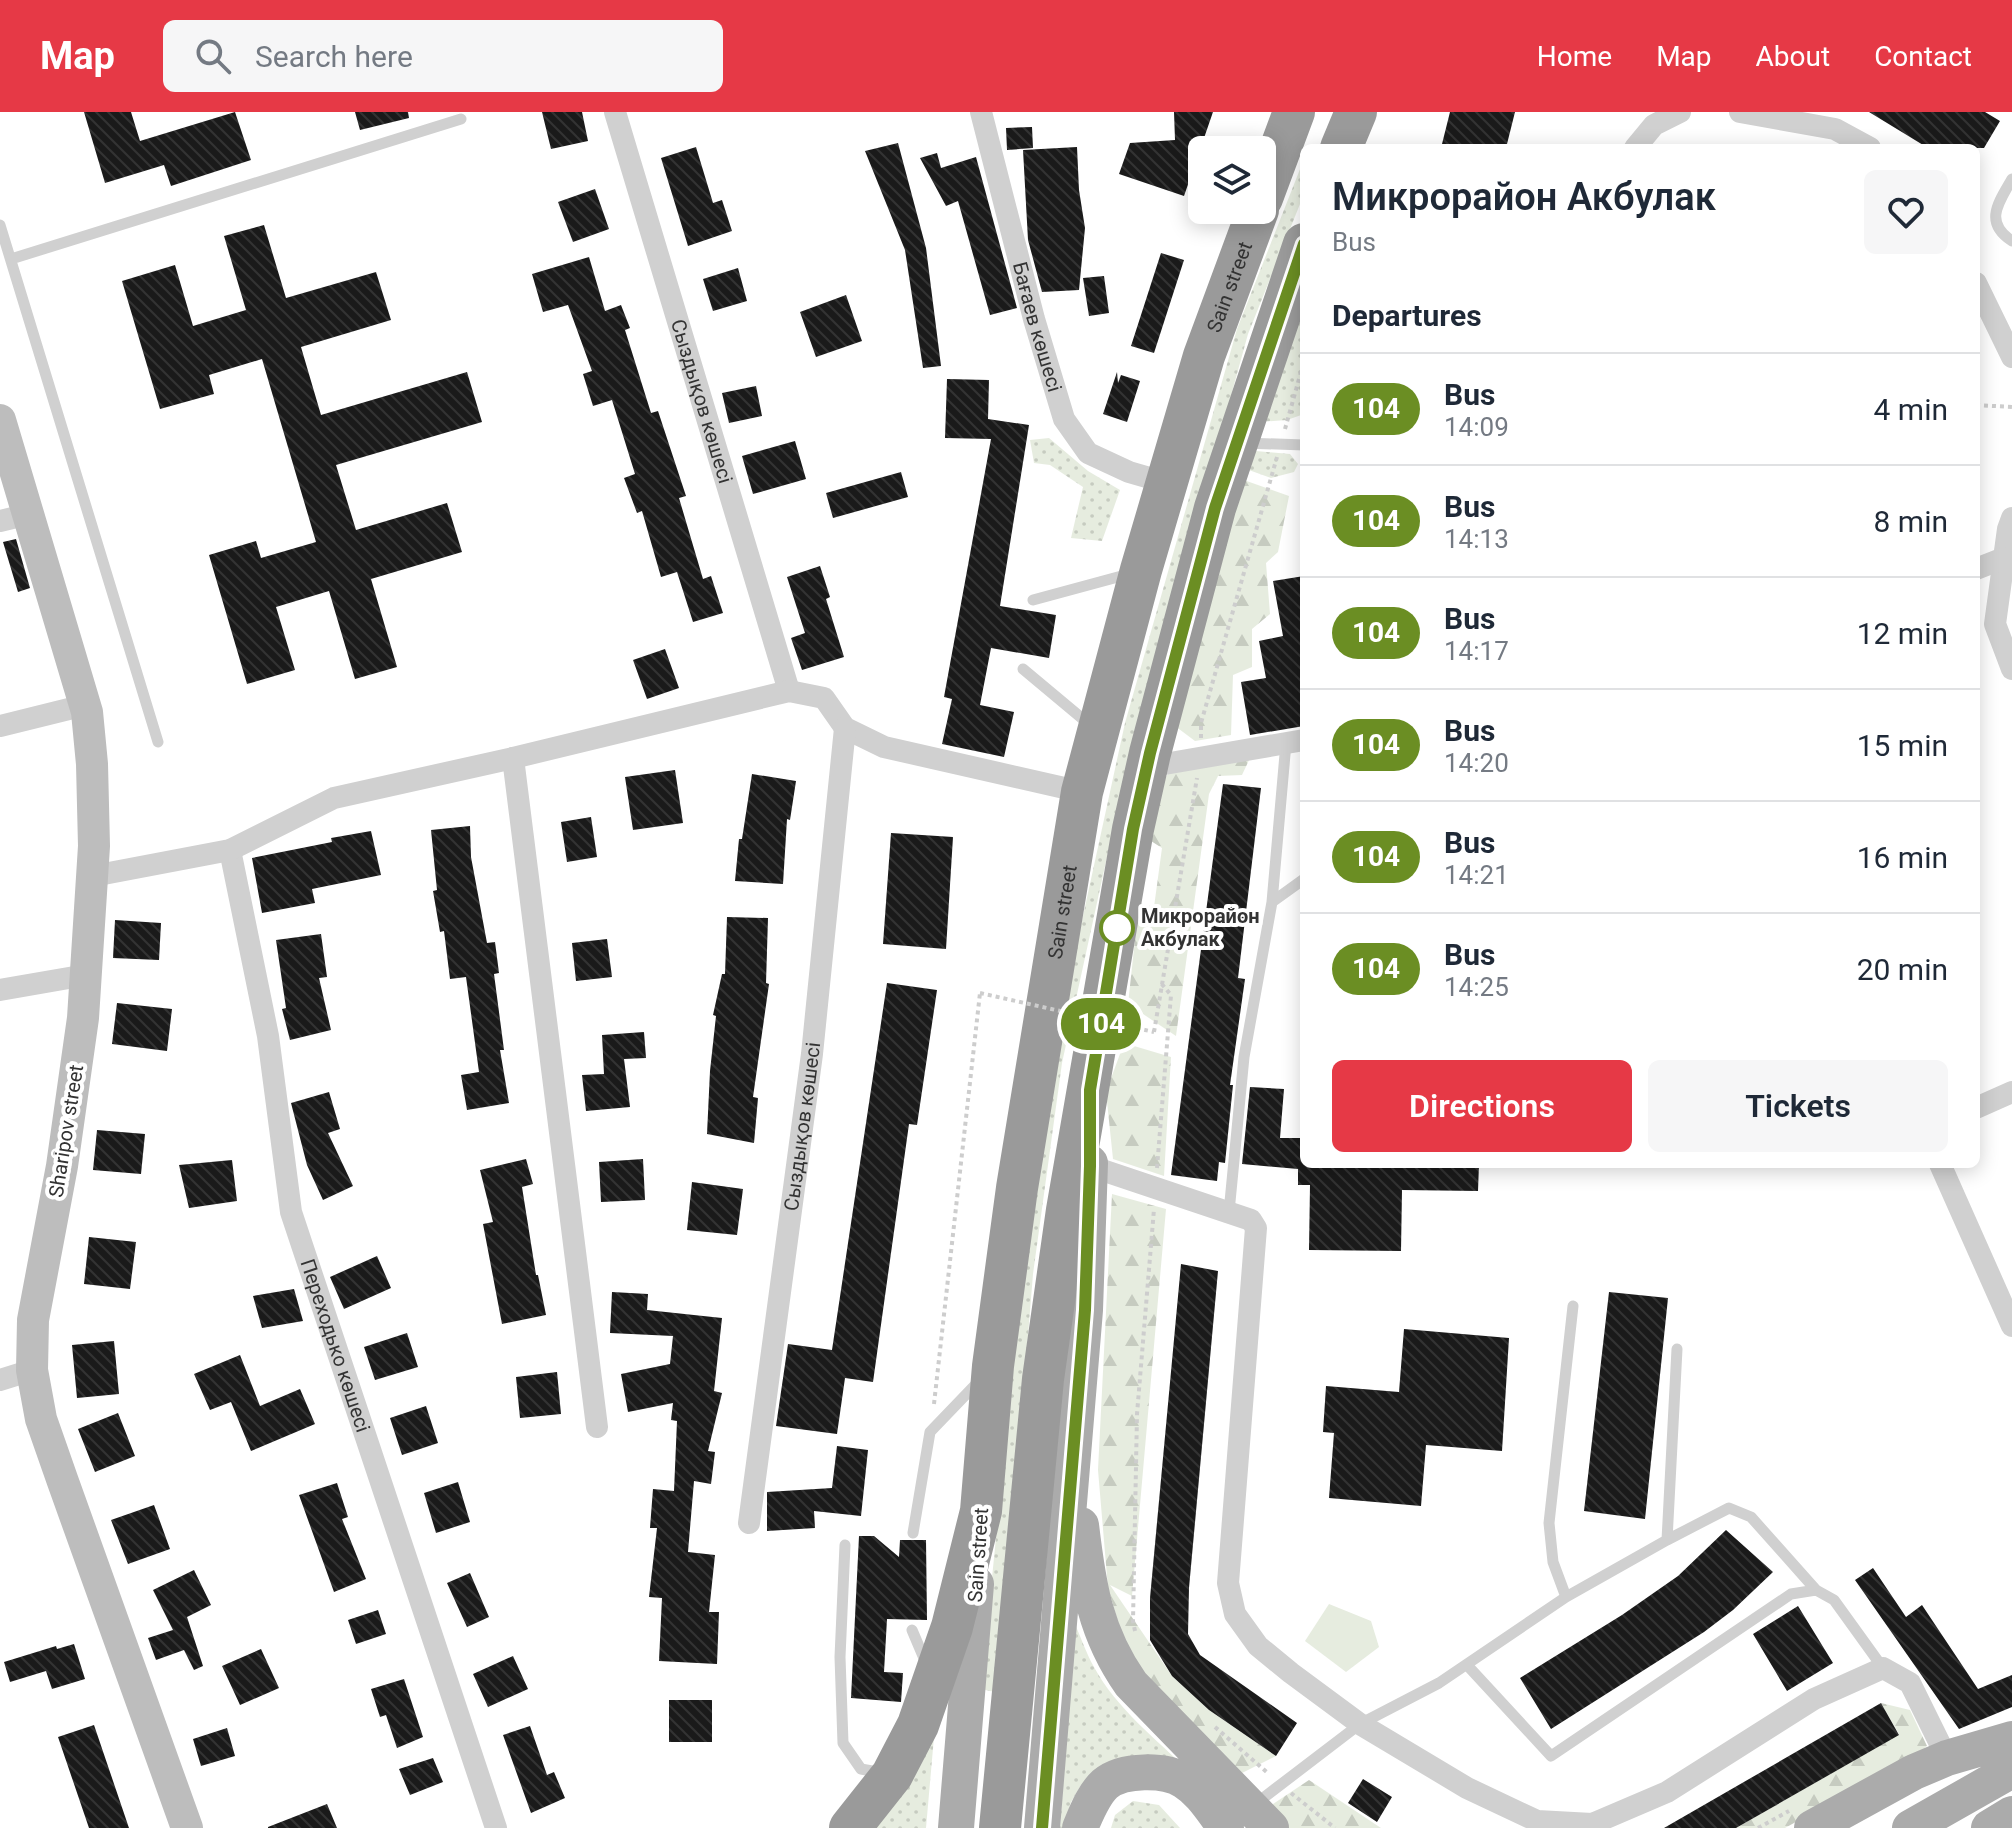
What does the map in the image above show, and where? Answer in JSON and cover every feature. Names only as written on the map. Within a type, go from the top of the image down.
[{"type":"highway","points":[[1276,160],[1294,112]]},
{"type":"highway","points":[[1343,144],[1356,112]]},
{"type":"highway","name":"Sain street","points":[[981,1511],[993,1366],[1017,1188],[1082,792],[1141,570],[1204,356],[1253,224]]},
{"type":"highway","points":[[1000,1828],[1043,1379],[1067,1210],[1133,829],[1215,508],[1300,263]]},
{"type":"highway","points":[[850,1828],[892,1775],[918,1725],[952,1627],[981,1511]]},
{"type":"main road","points":[[1042,1828],[1085,1310],[1090,1090]]},
{"type":"main road","points":[[1074,1428],[1080,1519],[1088,1577],[1106,1643],[1131,1684],[1249,1821]]},
{"type":"main road","name":"Sain street","points":[[956,1828],[981,1511]]},
{"type":"main road","points":[[1812,1828],[1914,1772],[1947,1758],[2012,1739]]},
{"type":"main road","points":[[1923,1820],[2012,1770]]},
{"type":"main road","points":[[1080,1828],[1106,1783],[1130,1774],[1162,1773],[1182,1780],[1200,1794],[1249,1821]]},
{"type":"main road","points":[[1989,1828],[2012,1814]]},
{"type":"street","name":"Сыздықов көшесі","points":[[615,112],[789,691]]},
{"type":"street","name":"Бағаев көшесі","points":[[981,112],[1034,319],[1064,419],[1088,453],[1129,472],[1167,483]]},
{"type":"street","points":[[1638,144],[1654,125],[1680,112]]},
{"type":"street","points":[[1740,112],[1835,129],[1863,144]]},
{"type":"street","points":[[1980,291],[2012,357]]},
{"type":"street","name":"Sharipov street","points":[[0,420],[14,517],[85,705],[92,764],[93,876],[83,1018],[62,1166],[33,1320],[32,1370],[46,1434],[187,1828]]},
{"type":"street","points":[[2012,518],[1995,624],[2012,669]]},
{"type":"street","points":[[1980,567],[2004,558]]},
{"type":"street","points":[[93,876],[230,850],[334,798],[789,691],[824,698],[845,728],[884,747],[1082,792]]},
{"type":"street","points":[[0,726],[85,705]]},
{"type":"street","name":"Сыздықов көшесі","points":[[749,1523],[812,1054],[845,728]]},
{"type":"street","points":[[1147,767],[1295,742]]},
{"type":"street","points":[[513,758],[597,1427]]},
{"type":"street","name":"Переходько көшесі","points":[[230,850],[268,1036],[291,1212],[496,1828]]},
{"type":"street","points":[[0,990],[86,975]]},
{"type":"street","points":[[1980,1106],[2012,1092]]},
{"type":"street","points":[[1090,1166],[1251,1220],[1256,1228],[1228,1583],[1235,1614],[1258,1646],[1360,1724],[1467,1788],[1537,1821],[1592,1824],[1667,1792],[1814,1699],[1883,1668],[1910,1683],[1947,1758]]},
{"type":"street","points":[[1942,1168],[2012,1326]]},
{"type":"street","points":[[0,1380],[32,1370]]},
{"type":"lane","points":[[11,259],[461,119]]},
{"type":"lane","points":[[2012,179],[1994,215],[2005,236],[2012,241]]},
{"type":"lane","points":[[0,225],[158,742]]},
{"type":"lane","points":[[1235,443],[1300,445]]},
{"type":"lane","points":[[1033,600],[1141,570]]},
{"type":"lane","points":[[1023,669],[1098,732]]},
{"type":"lane","points":[[1229,1212],[1244,1057],[1272,902],[1295,742]]},
{"type":"lane","points":[[1272,902],[1300,882]]},
{"type":"lane","points":[[1566,1597],[1553,1562],[1549,1523],[1573,1306]]},
{"type":"lane","points":[[1667,1540],[1677,1349]]},
{"type":"lane","points":[[913,1533],[930,1432],[993,1366]]},
{"type":"lane","points":[[1249,1821],[1280,1785],[1360,1724],[1439,1683],[1566,1597],[1729,1508],[1751,1517],[1816,1590],[1834,1600],[1883,1668]]},
{"type":"lane","points":[[845,1545],[840,1657],[843,1743],[861,1769],[892,1775]]},
{"type":"lane","points":[[1467,1665],[1551,1756],[1791,1594],[1816,1590]]},
{"type":"lane","points":[[912,1630],[935,1683]]},
{"type":"path","points":[[930,1432],[980,993],[1154,1032],[1201,758],[1201,723],[1300,375]]},
{"type":"path","points":[[1980,405],[2012,407]]},
{"type":"path","points":[[1137,1641],[1133,1621],[1137,1414],[1171,995],[1161,983]]},
{"type":"path","points":[[1209,1721],[1280,1785],[1335,1828]]},
{"type":"green space","points":[[1300,169],[1300,204],[1248,334],[1119,802],[1062,1063],[1033,1274],[999,1693],[981,1689],[1022,1275],[1051,1063],[1125,723],[1237,329]]},
{"type":"green space","points":[[1300,309],[1300,415],[1287,420],[1257,422]]},
{"type":"green space","points":[[1049,438],[1088,471],[1120,490],[1102,541],[1071,538],[1083,487],[1050,465],[1034,463],[1030,440]]},
{"type":"green space","points":[[1256,451],[1290,454],[1298,464],[1294,472],[1271,478],[1246,469]]},
{"type":"green space","points":[[1241,479],[1289,496],[1278,552],[1266,563],[1270,614],[1252,629],[1252,667],[1233,675],[1231,735],[1195,741],[1171,723]]},
{"type":"green space","points":[[1250,758],[1242,775],[1218,776],[1209,794],[1176,1036],[1128,1004],[1139,903],[1154,907],[1162,848],[1151,841],[1164,780],[1171,769]]},
{"type":"green space","points":[[1124,1043],[1171,1057],[1164,1176],[1113,1159],[1106,1092]]},
{"type":"green space","points":[[1112,1194],[1166,1209],[1132,1596],[1110,1585],[1172,1676],[1209,1710],[1276,1756],[1240,1774],[1130,1662],[1108,1588],[1098,1470]]},
{"type":"green space","points":[[1329,1604],[1371,1621],[1379,1647],[1346,1672],[1305,1641]]},
{"type":"green space","points":[[1074,1622],[1103,1682],[1138,1723],[1190,1772],[1081,1785],[1071,1802],[1064,1828],[1060,1828]]},
{"type":"green space","points":[[937,1703],[926,1828],[872,1828]]},
{"type":"green space","points":[[1881,1703],[1910,1710],[1927,1746],[1918,1754],[1785,1828],[1736,1828],[1899,1734]]},
{"type":"green space","points":[[1309,1780],[1381,1828],[1285,1828],[1264,1810]]},
{"type":"green space","points":[[1133,1801],[1159,1805],[1180,1828],[1111,1828],[1115,1815]]},
{"type":"building","points":[[84,112],[131,112],[140,141],[235,112],[251,160],[171,186],[164,165],[105,183]]},
{"type":"building","points":[[355,112],[408,112],[409,118],[360,130]]},
{"type":"building","points":[[542,112],[582,112],[588,141],[551,149]]},
{"type":"building","points":[[1174,112],[1213,112],[1205,136],[1188,136],[1188,184],[1184,196],[1119,174],[1130,143],[1175,140]]},
{"type":"building","points":[[1450,112],[1515,112],[1507,144],[1442,144]]},
{"type":"building","points":[[1869,112],[1985,112],[2000,121],[1984,148],[1980,148],[1980,144],[1921,144]]},
{"type":"building","points":[[1032,127],[1033,148],[1007,150],[1006,128]]},
{"type":"building","points":[[898,143],[926,248],[941,366],[923,368],[905,250],[865,151]]},
{"type":"building","points":[[696,147],[713,203],[722,200],[732,231],[688,246],[661,158]]},
{"type":"building","points":[[1077,147],[1085,228],[1079,290],[1042,292],[1028,240],[1023,150]]},
{"type":"building","points":[[937,153],[941,168],[976,157],[1017,308],[990,315],[958,201],[946,206],[920,158]]},
{"type":"building","points":[[595,189],[609,229],[573,242],[558,202]]},
{"type":"building","points":[[264,225],[286,298],[376,272],[391,320],[301,347],[321,415],[467,372],[482,422],[336,465],[356,530],[447,503],[462,552],[371,579],[397,667],[355,679],[329,591],[276,607],[295,670],[247,684],[209,555],[256,541],[261,558],[316,542],[262,359],[209,375],[214,394],[160,409],[122,281],[175,265],[193,326],[246,310],[224,236]]},
{"type":"building","points":[[1161,253],[1184,260],[1154,353],[1131,346]]},
{"type":"building","points":[[589,257],[605,311],[621,305],[630,328],[625,330],[651,413],[658,411],[686,496],[679,498],[703,579],[711,576],[723,613],[693,622],[677,572],[661,577],[642,511],[637,513],[624,478],[635,474],[612,400],[593,406],[583,374],[592,371],[568,305],[543,312],[532,274]]},
{"type":"building","points":[[738,268],[747,301],[713,311],[703,279]]},
{"type":"building","points":[[1104,276],[1109,313],[1089,316],[1083,278]]},
{"type":"building","points":[[846,295],[862,341],[816,357],[800,312]]},
{"type":"building","points":[[1117,372],[1118,383],[1121,375],[1140,381],[1127,422],[1103,414]]},
{"type":"building","points":[[947,379],[989,380],[988,419],[1029,425],[1000,606],[1056,615],[1049,658],[991,648],[980,705],[1014,712],[1004,757],[942,744],[952,699],[944,697],[991,439],[945,438]]},
{"type":"building","points":[[756,386],[762,416],[729,423],[722,393]]},
{"type":"building","points":[[795,441],[806,479],[753,494],[742,456]]},
{"type":"building","points":[[901,472],[908,497],[833,518],[826,493]]},
{"type":"building","points":[[16,539],[30,588],[18,592],[3,542]]},
{"type":"building","points":[[820,566],[830,597],[826,599],[844,657],[802,670],[791,638],[805,633],[787,577]]},
{"type":"building","points":[[1300,577],[1300,727],[1250,735],[1241,682],[1266,678],[1259,641],[1283,636],[1273,581]]},
{"type":"building","points":[[665,649],[679,688],[647,699],[633,660]]},
{"type":"building","points":[[675,770],[683,823],[633,830],[625,777]]},
{"type":"building","points":[[752,774],[796,781],[790,820],[787,819],[783,884],[735,881],[739,839],[742,839]]},
{"type":"building","points":[[1223,784],[1261,788],[1238,978],[1245,979],[1230,1085],[1233,1085],[1225,1163],[1219,1162],[1217,1181],[1171,1175]]},
{"type":"building","points":[[591,817],[597,857],[567,862],[561,822]]},
{"type":"building","points":[[470,826],[471,857],[487,943],[495,942],[499,973],[494,974],[504,1050],[500,1050],[509,1103],[467,1110],[461,1075],[479,1072],[466,977],[450,979],[444,931],[440,932],[433,891],[437,890],[431,830]]},
{"type":"building","points":[[371,831],[381,875],[312,889],[315,903],[262,913],[252,858]]},
{"type":"building","points":[[891,833],[953,837],[946,949],[883,944]]},
{"type":"building","points":[[727,917],[768,918],[766,983],[769,984],[753,1097],[758,1098],[754,1143],[707,1134],[716,1016],[713,1015],[722,974],[725,974]]},
{"type":"building","points":[[115,920],[161,923],[159,960],[113,958]]},
{"type":"building","points":[[321,934],[327,977],[319,978],[331,1030],[290,1040],[282,1009],[286,1008],[276,940]]},
{"type":"building","points":[[607,939],[612,977],[576,981],[572,943]]},
{"type":"building","points":[[887,983],[937,990],[917,1125],[909,1124],[873,1382],[845,1378],[837,1434],[776,1426],[788,1344],[832,1350]]},
{"type":"building","points":[[117,1003],[172,1009],[167,1051],[112,1044]]},
{"type":"building","points":[[644,1032],[646,1058],[624,1059],[630,1107],[586,1111],[582,1075],[604,1074],[602,1035]]},
{"type":"building","points":[[1250,1087],[1284,1089],[1280,1138],[1300,1138],[1300,1168],[1479,1168],[1478,1191],[1402,1190],[1401,1251],[1309,1250],[1310,1185],[1298,1185],[1298,1169],[1242,1164]]},
{"type":"building","points":[[329,1092],[340,1129],[328,1133],[353,1186],[323,1200],[307,1165],[291,1103]]},
{"type":"building","points":[[97,1130],[145,1134],[141,1174],[93,1170]]},
{"type":"building","points":[[526,1159],[533,1184],[522,1187],[536,1275],[546,1315],[502,1324],[483,1224],[493,1222],[480,1170]]},
{"type":"building","points":[[643,1159],[645,1200],[601,1202],[599,1162]]},
{"type":"building","points":[[232,1160],[237,1201],[189,1208],[179,1165]]},
{"type":"building","points":[[692,1182],[743,1189],[737,1235],[687,1230]]},
{"type":"building","points":[[89,1237],[136,1242],[130,1289],[84,1284]]},
{"type":"building","points":[[377,1256],[391,1288],[344,1309],[330,1277]]},
{"type":"building","points":[[1181,1264],[1218,1271],[1189,1588],[1188,1634],[1200,1655],[1297,1723],[1276,1756],[1209,1710],[1172,1676],[1150,1640],[1150,1598]]},
{"type":"building","points":[[294,1289],[303,1321],[262,1328],[253,1296]]},
{"type":"building","points":[[612,1292],[648,1294],[647,1310],[722,1318],[714,1391],[722,1393],[708,1451],[715,1452],[711,1484],[694,1481],[688,1552],[715,1555],[709,1612],[719,1612],[717,1664],[659,1661],[662,1598],[649,1597],[657,1528],[650,1528],[653,1489],[674,1491],[677,1421],[671,1420],[673,1403],[628,1412],[621,1374],[670,1364],[673,1336],[610,1333]]},
{"type":"building","points":[[1609,1292],[1668,1298],[1645,1519],[1584,1511]]},
{"type":"building","points":[[1404,1329],[1509,1338],[1502,1451],[1426,1445],[1421,1506],[1329,1498],[1334,1433],[1323,1432],[1326,1386],[1399,1392]]},
{"type":"building","points":[[407,1333],[418,1367],[375,1380],[364,1347]]},
{"type":"building","points":[[114,1341],[119,1394],[77,1398],[72,1345]]},
{"type":"building","points":[[240,1355],[260,1406],[300,1389],[315,1424],[251,1451],[231,1402],[210,1410],[194,1374]]},
{"type":"building","points":[[557,1372],[561,1414],[520,1418],[516,1377]]},
{"type":"building","points":[[426,1406],[438,1443],[402,1455],[390,1418]]},
{"type":"building","points":[[118,1413],[135,1456],[95,1472],[78,1429]]},
{"type":"building","points":[[837,1446],[868,1450],[861,1516],[814,1511],[815,1528],[767,1531],[767,1492],[832,1488]]},
{"type":"building","points":[[458,1482],[470,1522],[436,1533],[424,1493]]},
{"type":"building","points":[[337,1483],[348,1517],[342,1519],[366,1579],[334,1592],[299,1495]]},
{"type":"building","points":[[154,1505],[170,1549],[128,1564],[111,1520]]},
{"type":"building","points":[[1726,1530],[1773,1572],[1733,1610],[1704,1632],[1551,1729],[1520,1678],[1678,1576]]},
{"type":"building","points":[[859,1536],[874,1536],[899,1557],[900,1540],[926,1540],[927,1620],[887,1619],[884,1672],[903,1673],[901,1702],[851,1698]]},
{"type":"building","points":[[1873,1568],[1906,1617],[1922,1605],[1978,1689],[2012,1675],[2012,1707],[1959,1729],[1855,1580]]},
{"type":"building","points":[[194,1570],[211,1605],[187,1617],[203,1666],[194,1670],[184,1650],[156,1660],[148,1638],[173,1630],[153,1590]]},
{"type":"building","points":[[470,1573],[489,1617],[467,1627],[447,1583]]},
{"type":"building","points":[[1798,1606],[1833,1663],[1787,1691],[1753,1634]]},
{"type":"building","points":[[378,1610],[386,1634],[356,1644],[348,1620]]},
{"type":"building","points":[[74,1644],[85,1679],[52,1689],[46,1671],[10,1682],[4,1662],[56,1646],[57,1649]]},
{"type":"building","points":[[261,1649],[279,1688],[240,1705],[222,1666]]},
{"type":"building","points":[[513,1656],[528,1689],[488,1707],[473,1674]]},
{"type":"building","points":[[404,1679],[423,1737],[397,1748],[386,1715],[380,1717],[371,1689]]},
{"type":"building","points":[[669,1700],[712,1700],[712,1742],[669,1742]]},
{"type":"building","points":[[1881,1703],[1899,1735],[1736,1828],[1664,1828]]},
{"type":"building","points":[[94,1725],[129,1828],[89,1828],[58,1737]]},
{"type":"building","points":[[530,1726],[547,1775],[554,1772],[565,1798],[531,1813],[503,1735]]},
{"type":"building","points":[[227,1728],[235,1756],[201,1766],[193,1739]]},
{"type":"building","points":[[433,1758],[443,1782],[410,1795],[399,1769]]},
{"type":"building","points":[[1363,1779],[1392,1797],[1377,1822],[1348,1803]]},
{"type":"building","points":[[327,1804],[337,1828],[268,1828],[268,1827]]},
{"type":"bus line","name":"104","points":[[1042,1828],[1062,1558],[1085,1310],[1090,1090],[1133,829],[1150,753],[1215,508],[1300,254]]},
{"type":"place","name":"Микрорайон Акбулак","points":[[1117,928]]}]
